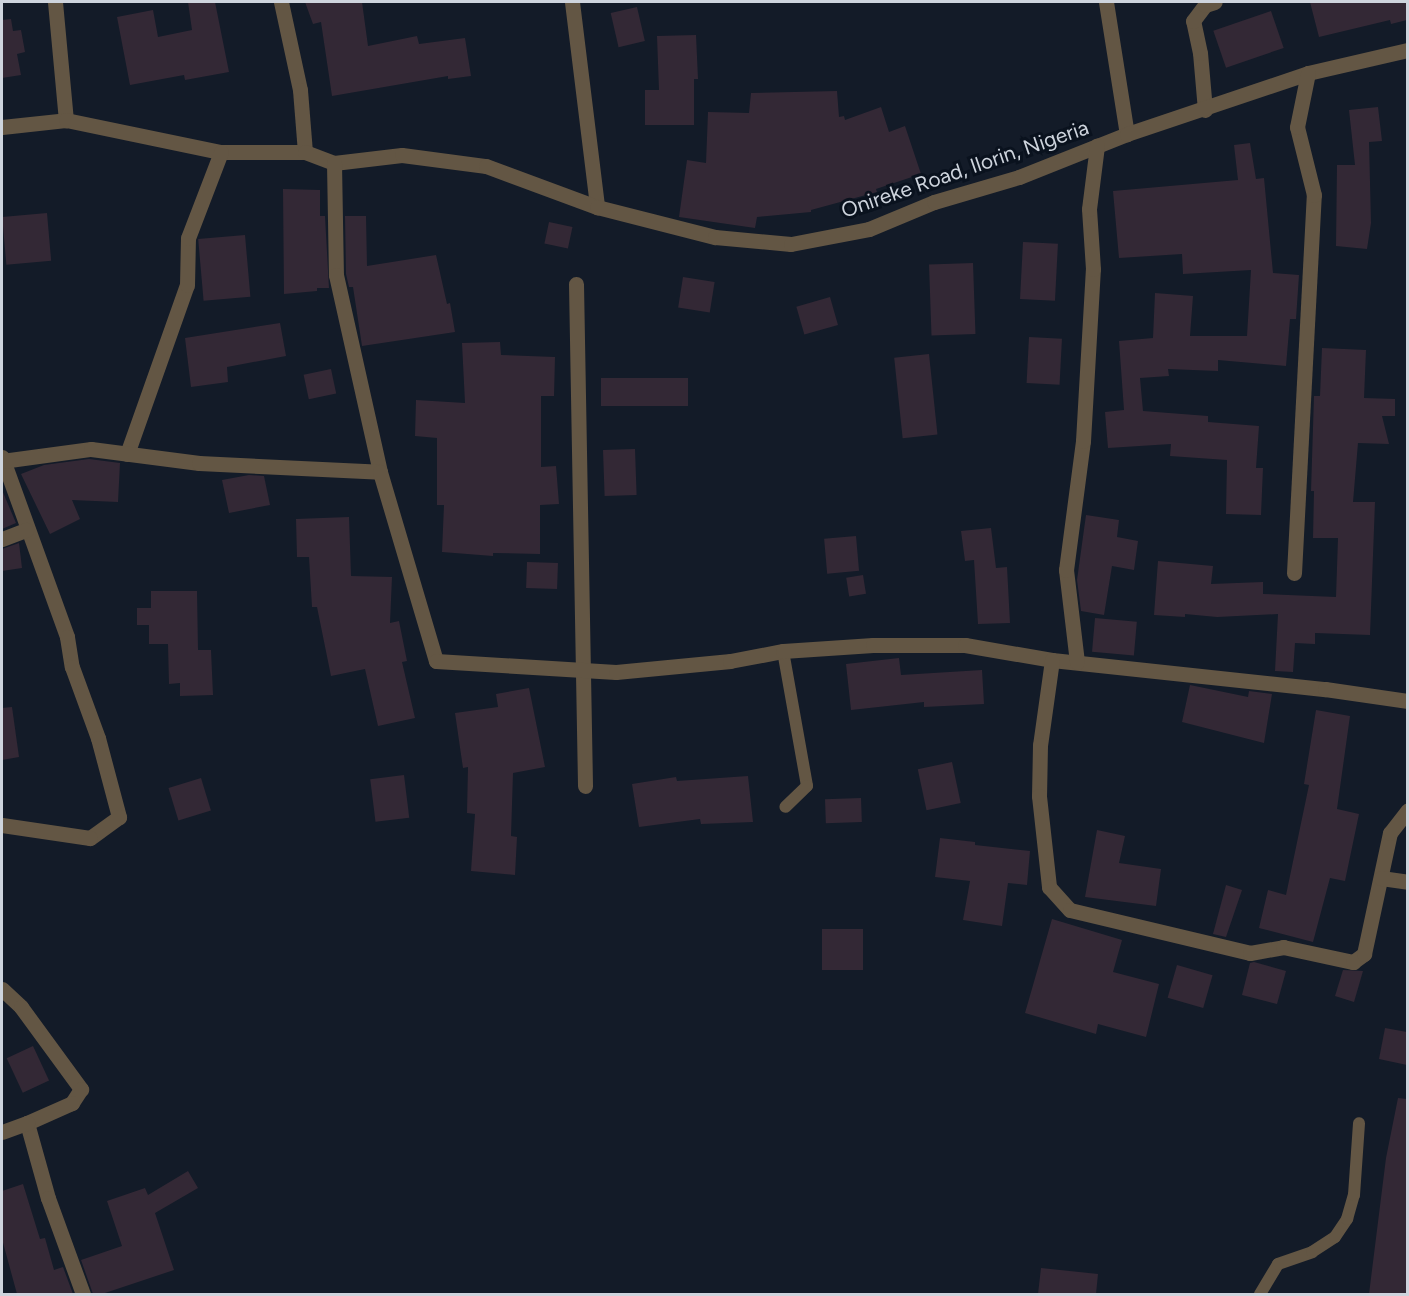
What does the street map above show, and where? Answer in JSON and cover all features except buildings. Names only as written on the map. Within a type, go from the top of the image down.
[{"type":"street","points":[[55,2],[66,120]]},
{"type":"street","points":[[281,2],[300,90],[305,152]]},
{"type":"street","points":[[572,2],[597,207]]},
{"type":"street","points":[[1106,2],[1127,135]]},
{"type":"street","points":[[1205,110],[1200,53],[1193,21],[1205,5],[1215,2]]},
{"type":"street","name":"Onireke Road, Ilorin, Nigeria","points":[[2,127],[66,120],[221,152],[305,152],[334,163],[402,155],[486,166],[597,207],[715,237],[791,244],[868,229],[934,202],[1019,177],[1127,135],[1308,74],[1407,50]]},
{"type":"street","points":[[1294,573],[1314,195],[1297,127],[1308,74]]},
{"type":"street","points":[[1077,662],[1066,570],[1083,441],[1093,270],[1089,209],[1097,146]]},
{"type":"street","points":[[127,454],[186,285],[188,238],[221,152]]},
{"type":"street","points":[[334,163],[336,275],[380,472],[436,661],[616,672],[730,662],[783,651],[873,645],[965,645],[1052,660],[1325,689],[1407,701]]},
{"type":"street","points":[[576,284],[585,786]]},
{"type":"street","points":[[2,825],[90,838],[119,817],[98,738],[72,667],[67,637],[38,554],[26,530],[2,459],[91,449],[199,463],[380,472]]},
{"type":"street","points":[[2,539],[26,530]]},
{"type":"street","points":[[1052,660],[1040,745],[1039,796],[1049,887],[1070,910],[1250,952],[1283,947],[1353,962],[1364,954],[1390,833],[1407,810]]},
{"type":"street","points":[[1381,878],[1407,882]]},
{"type":"street","points":[[2,989],[21,1007],[81,1089],[72,1103],[2,1132]]},
{"type":"street","points":[[27,1123],[48,1198],[83,1294]]},
{"type":"lane","points":[[783,651],[807,786],[785,807]]},
{"type":"lane","points":[[1257,1294],[1278,1264],[1312,1252],[1335,1237],[1347,1218],[1354,1196],[1359,1123]]}]
